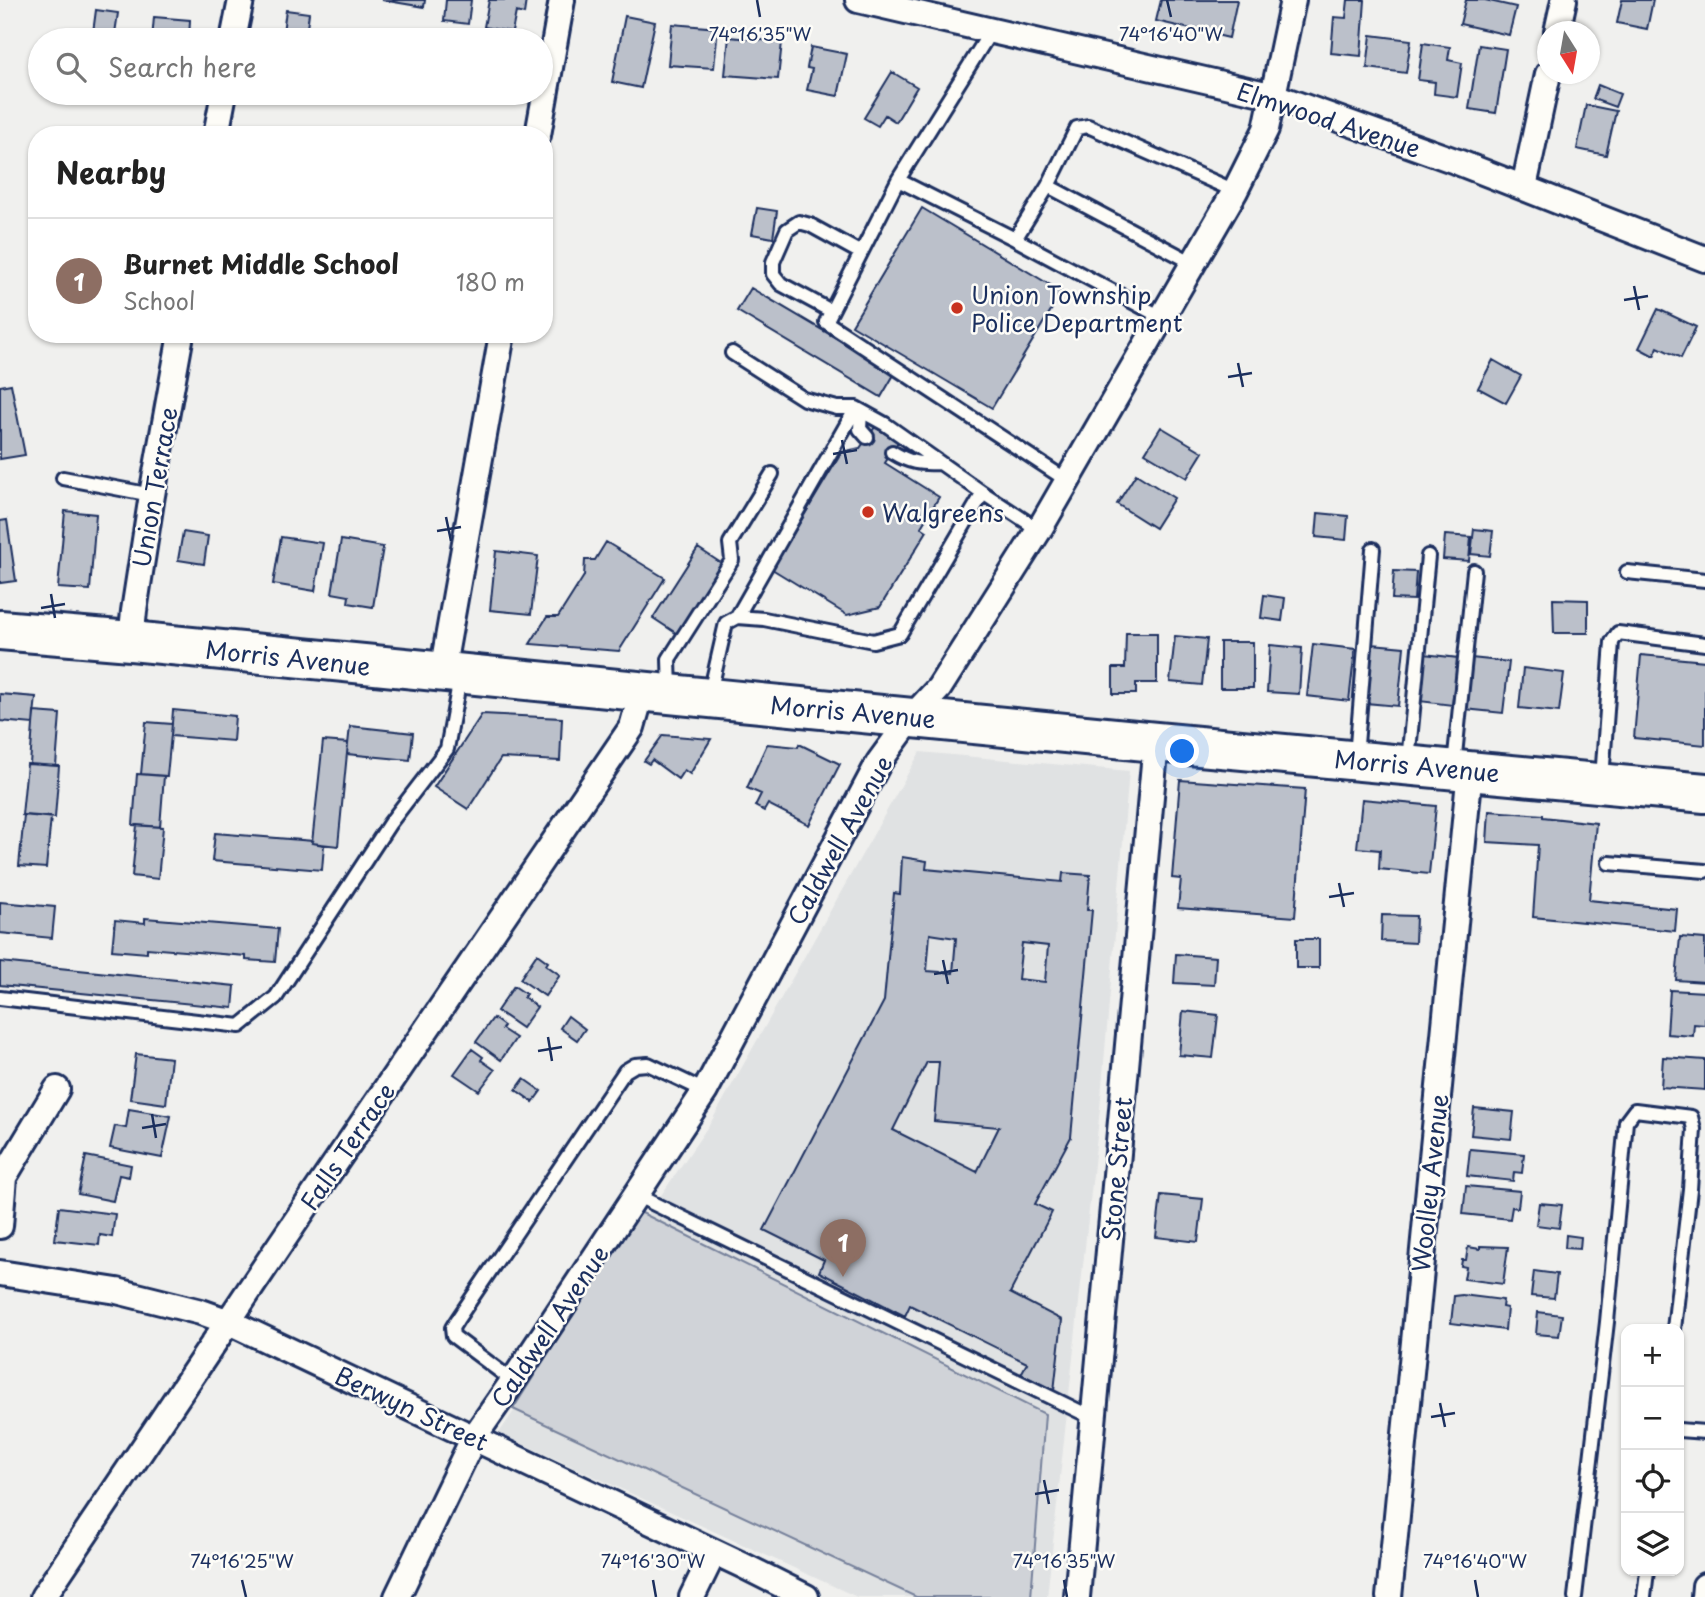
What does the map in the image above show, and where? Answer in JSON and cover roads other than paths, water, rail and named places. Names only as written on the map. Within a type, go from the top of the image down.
[{"type":"main road","name":"Morris Avenue","points":[[0,630],[1705,793]]},
{"type":"street","points":[[235,28],[241,0]]},
{"type":"street","points":[[553,51],[562,0]]},
{"type":"street","name":"Elmwood Avenue","points":[[858,0],[1274,96],[1524,187],[1705,259]]},
{"type":"street","name":"Caldwell Avenue","points":[[397,1597],[474,1437],[705,1091],[879,762],[912,717],[939,688],[1039,530],[1235,191],[1266,129],[1293,0]]},
{"type":"street","points":[[1559,21],[1564,0]]},
{"type":"street","points":[[1524,187],[1546,84]]},
{"type":"street","points":[[218,126],[222,105]]},
{"type":"street","points":[[540,126],[543,105]]},
{"type":"street","name":"Union Terrace","points":[[131,641],[152,495],[179,343]]},
{"type":"street","points":[[451,673],[501,343]]},
{"type":"street","name":"Falls Terrace","points":[[43,1597],[656,693]]},
{"type":"street","name":"Stone Street","points":[[1077,1597],[1156,742]]},
{"type":"street","name":"Woolley Avenue","points":[[1389,1597],[1462,769]]},
{"type":"street","points":[[0,1226],[4,1177],[57,1089]]},
{"type":"street","name":"Berwyn Street","points":[[0,1273],[117,1291],[229,1321],[806,1597]]},
{"type":"street","points":[[692,1597],[714,1552]]},
{"type":"street","points":[[1704,1597],[1705,1586]]},
{"type":"lane","points":[[828,316],[898,180],[990,31]]},
{"type":"lane","points":[[1015,239],[1048,186],[1077,128],[1088,125],[1235,191]]},
{"type":"lane","points":[[898,180],[1163,318]]},
{"type":"lane","points":[[1048,186],[1193,263]]},
{"type":"lane","points":[[861,253],[810,225],[799,222],[788,229],[773,262],[773,274],[781,284],[1068,481]]},
{"type":"lane","points":[[732,354],[804,399],[837,408],[858,409],[885,424],[1039,530]]},
{"type":"lane","points":[[858,409],[860,429],[867,437]]},
{"type":"lane","points":[[709,698],[726,623],[737,617],[858,409]]},
{"type":"lane","points":[[892,453],[907,461],[921,464],[940,463]]},
{"type":"lane","points":[[656,693],[669,659],[732,560],[730,543],[772,474]]},
{"type":"lane","points":[[63,478],[152,495]]},
{"type":"lane","points":[[737,617],[764,619],[873,641],[900,634],[983,493]]},
{"type":"lane","points":[[1355,760],[1373,549]]},
{"type":"lane","points":[[1408,765],[1428,556]]},
{"type":"lane","points":[[1462,769],[1474,571]]},
{"type":"lane","points":[[1627,572],[1705,580]]},
{"type":"lane","points":[[1601,783],[1612,642],[1618,634],[1705,645]]},
{"type":"lane","points":[[0,998],[240,1026],[276,997],[390,823],[447,749],[451,673]]},
{"type":"lane","points":[[1609,863],[1705,871]]},
{"type":"lane","points":[[513,1381],[453,1336],[452,1328],[457,1320],[625,1071],[635,1065],[648,1064],[705,1091]]},
{"type":"lane","points":[[1575,1597],[1607,1322],[1626,1122],[1635,1110],[1691,1117],[1694,1129],[1675,1324]]},
{"type":"lane","points":[[1690,1189],[1705,1191]]},
{"type":"lane","points":[[636,1195],[1093,1418]]},
{"type":"lane","points":[[1684,1430],[1705,1432]]},
{"type":"lane","points":[[1644,1597],[1646,1576]]},
{"type":"place","name":"Union Township Police Department","points":[[957,308]]},
{"type":"place","name":"Walgreens","points":[[868,512]]},
{"type":"place","name":"Burnet Middle School","points":[[843,1277]]}]
